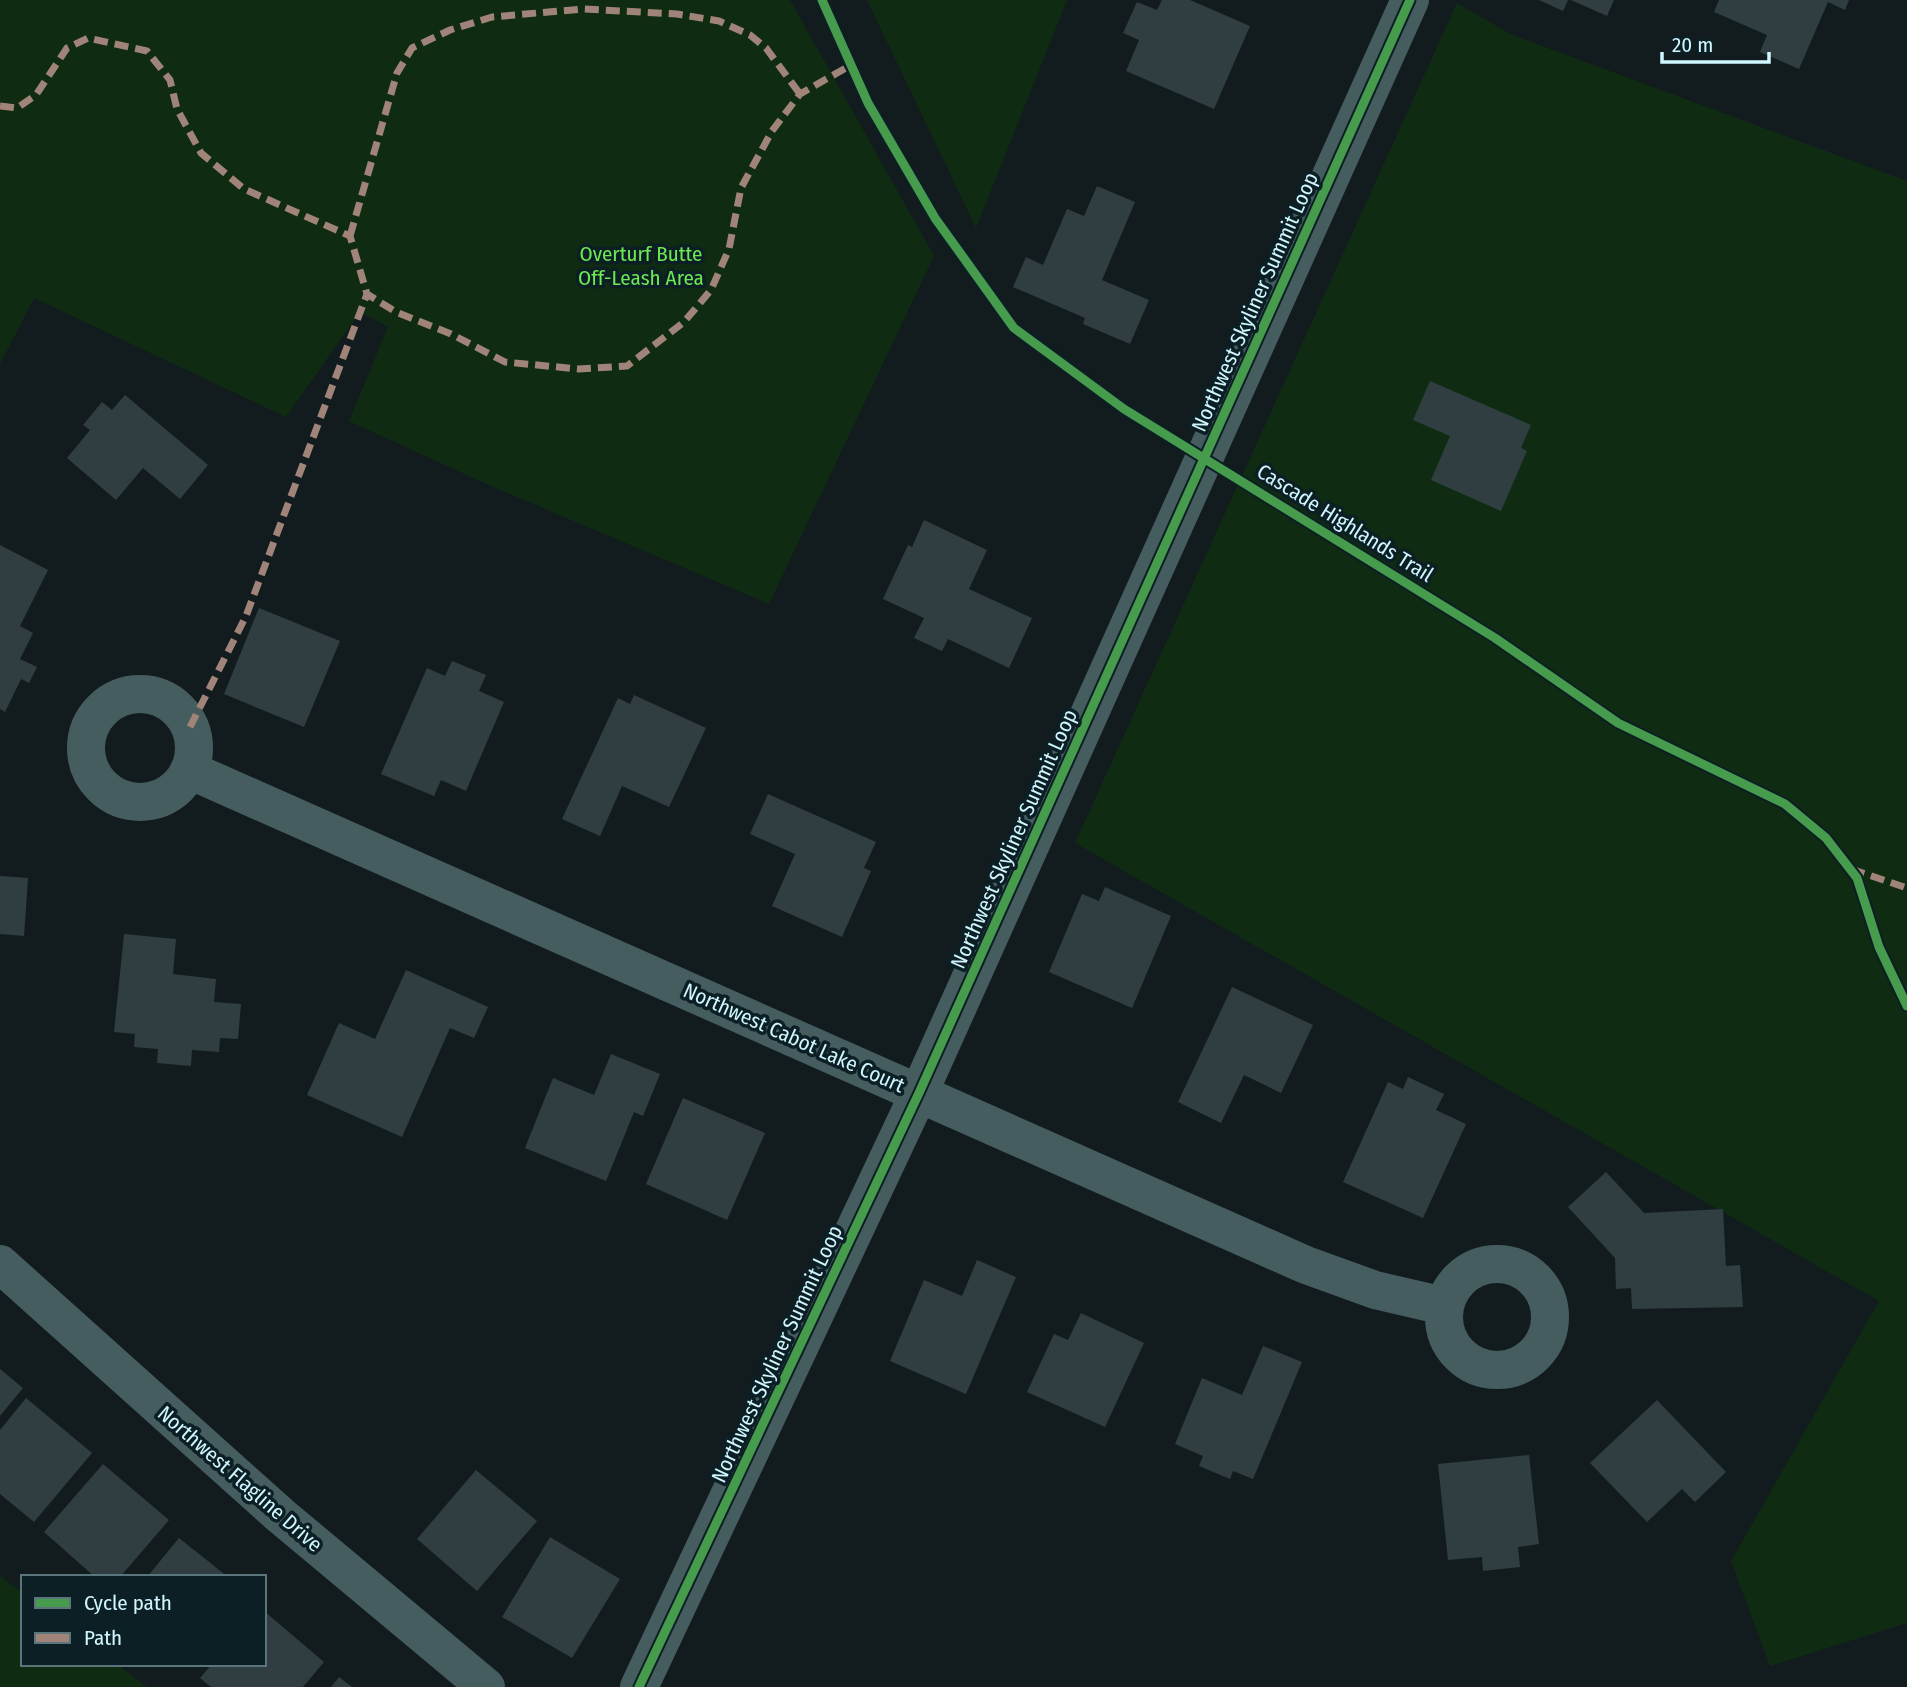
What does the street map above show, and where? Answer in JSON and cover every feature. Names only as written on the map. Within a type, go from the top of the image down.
[{"type":"street","name":"Northwest Skyliner Summit Loop","points":[[639,1687],[919,1093],[1410,0]]},
{"type":"street","name":"Northwest Cabot Lake Court","points":[[189,770],[1306,1265],[1375,1290],[1444,1306]]},
{"type":"street","name":"Northwest Flagline Drive","points":[[0,1264],[280,1515],[486,1687]]},
{"type":"green space","name":"Overturf Butte Off-Leash Area","points":[[0,0],[790,0],[934,256],[769,604],[482,482],[349,421],[388,327],[360,312],[286,417],[34,298],[0,364]]},
{"type":"green space","points":[[867,0],[1067,0],[976,228]]},
{"type":"green space","points":[[1457,3],[1510,34],[1907,181],[1907,1623],[1770,1666],[1731,1561],[1879,1301],[1075,843]]},
{"type":"green space","points":[[0,1576],[21,1592],[21,1666],[120,1666],[147,1687],[0,1687]]},
{"type":"building","points":[[1162,0],[1190,0],[1250,26],[1214,109],[1126,71],[1139,40],[1123,33],[1137,2],[1157,10]]},
{"type":"building","points":[[1539,0],[1568,0],[1563,11]]},
{"type":"building","points":[[1571,0],[1614,0],[1607,16]]},
{"type":"building","points":[[1719,0],[1849,0],[1845,10],[1828,2],[1799,69],[1760,52],[1767,35],[1714,12]]},
{"type":"building","points":[[1097,186],[1135,202],[1102,280],[1149,300],[1130,344],[1083,324],[1085,318],[1013,287],[1026,257],[1043,265],[1067,209],[1084,216]]},
{"type":"building","points":[[1430,381],[1531,425],[1521,448],[1527,451],[1501,511],[1431,480],[1450,436],[1413,420]]},
{"type":"building","points":[[125,395],[208,465],[180,499],[143,468],[116,500],[67,458],[90,430],[83,425],[102,402],[112,410]]},
{"type":"building","points":[[924,520],[987,550],[969,589],[1032,618],[1009,668],[948,639],[942,651],[914,638],[924,618],[883,599],[908,545],[912,547]]},
{"type":"building","points":[[0,545],[48,570],[20,626],[33,633],[20,659],[37,667],[29,683],[21,679],[5,712],[0,709]]},
{"type":"building","points":[[259,608],[340,641],[304,727],[224,694]]},
{"type":"building","points":[[452,661],[486,675],[479,691],[504,702],[466,791],[441,780],[434,796],[381,774],[427,668],[445,676]]},
{"type":"building","points":[[634,695],[706,728],[669,807],[622,786],[600,836],[562,819],[618,698],[630,704]]},
{"type":"building","points":[[768,794],[876,842],[864,868],[871,871],[842,937],[772,906],[795,854],[750,834]]},
{"type":"building","points":[[0,876],[28,878],[24,936],[0,934]]},
{"type":"building","points":[[1105,887],[1171,916],[1132,1008],[1049,972],[1082,894],[1099,901]]},
{"type":"building","points":[[124,934],[176,939],[173,974],[216,979],[214,1002],[241,1004],[238,1039],[220,1038],[219,1052],[192,1050],[191,1066],[157,1063],[158,1049],[134,1047],[135,1034],[114,1032]]},
{"type":"building","points":[[406,970],[488,1007],[474,1038],[450,1028],[402,1137],[307,1095],[339,1023],[375,1039]]},
{"type":"building","points":[[1232,987],[1313,1025],[1281,1093],[1244,1075],[1221,1123],[1178,1102]]},
{"type":"building","points":[[611,1054],[660,1074],[643,1116],[634,1112],[606,1181],[525,1148],[553,1078],[594,1095]]},
{"type":"building","points":[[1408,1077],[1444,1094],[1436,1110],[1466,1124],[1423,1218],[1343,1182],[1388,1082],[1403,1089]]},
{"type":"building","points":[[683,1098],[765,1133],[727,1220],[646,1184]]},
{"type":"building","points":[[1606,1172],[1644,1213],[1723,1209],[1726,1266],[1740,1265],[1743,1307],[1632,1309],[1631,1288],[1616,1289],[1615,1258],[1568,1207]]},
{"type":"building","points":[[977,1260],[1016,1277],[966,1394],[890,1361],[924,1280],[962,1296]]},
{"type":"building","points":[[1081,1313],[1144,1343],[1105,1427],[1027,1392],[1054,1334],[1068,1340]]},
{"type":"building","points":[[1263,1346],[1302,1362],[1253,1479],[1233,1471],[1230,1479],[1199,1466],[1203,1456],[1175,1444],[1202,1378],[1242,1395]]},
{"type":"building","points":[[0,1369],[23,1388],[0,1416]]},
{"type":"building","points":[[26,1398],[92,1453],[34,1522],[0,1494],[0,1430]]},
{"type":"building","points":[[1657,1400],[1726,1472],[1695,1502],[1682,1489],[1647,1522],[1590,1463]]},
{"type":"building","points":[[1529,1455],[1539,1544],[1518,1547],[1520,1567],[1483,1571],[1482,1557],[1448,1560],[1438,1464]]},
{"type":"building","points":[[103,1464],[169,1520],[122,1575],[93,1575],[44,1532]]},
{"type":"building","points":[[476,1470],[537,1521],[477,1591],[417,1539]]},
{"type":"building","points":[[550,1537],[620,1579],[572,1658],[502,1617]]},
{"type":"building","points":[[179,1538],[225,1575],[149,1575]]},
{"type":"building","points":[[266,1613],[324,1662],[303,1687],[211,1687],[200,1678],[210,1666],[266,1666]]},
{"type":"building","points":[[339,1677],[352,1687],[331,1687]]},
{"type":"marked path","points":[[350,236],[397,73],[412,48],[450,30],[492,17],[583,9],[677,14],[719,21],[750,35],[766,48],[800,94]]},
{"type":"marked path","points":[[0,106],[17,108],[36,95],[67,48],[88,38],[147,51],[170,80],[177,109],[201,153],[244,189],[350,236],[367,294],[396,312],[451,334],[505,362],[579,369],[627,366],[684,322],[711,290],[729,249],[741,188],[772,131],[800,94],[851,65]]},
{"type":"marked path","points":[[190,727],[246,616],[367,294]]},
{"type":"marked path","points":[[1851,869],[1907,888]]},
{"type":"cycle path","name":"Cascade Highlands Trail","points":[[822,0],[868,103],[935,218],[1014,328],[1124,409],[1495,638],[1618,723],[1785,804],[1826,838],[1857,878],[1879,947],[1907,1006]]},
{"type":"cycle path","points":[[639,1687],[919,1093],[1410,0]]}]
